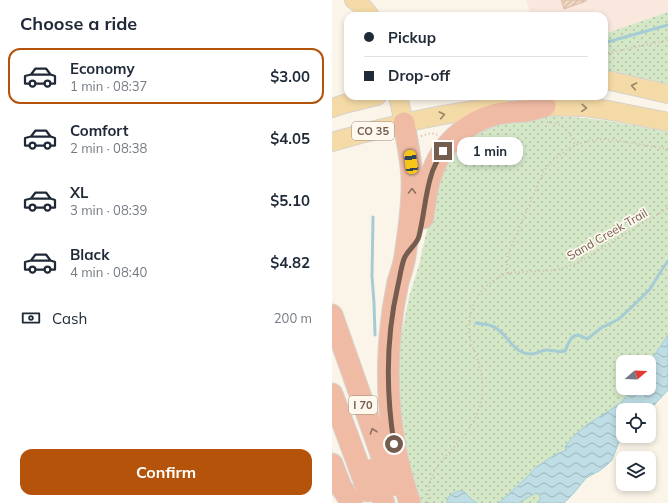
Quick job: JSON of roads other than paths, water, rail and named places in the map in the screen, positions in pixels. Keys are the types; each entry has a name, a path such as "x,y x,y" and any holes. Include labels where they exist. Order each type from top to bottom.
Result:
{"highway":[{"path":"405,257 419,238 427,189 431,175 436,161 448,143 468,126 484,118 507,112 526,111 544,114"},
{"path":"398,498 394,444 390,421 388,377 395,295 405,257 411,216 412,177 408,145 410,130"},
{"name":"I 70","path":"332,315 398,498"},
{"path":"332,357 398,498"},
{"path":"332,394 372,503"},
{"path":"332,429 358,503"},
{"path":"332,464 341,487 352,503"}],"main road":[{"path":"348,0 357,12"},
{"path":"354,0 360,4 367,12"},
{"path":"608,81 668,94"},
{"path":"332,108 360,100"},
{"path":"399,100 410,130"},
{"name":"CO 35","path":"332,142 410,130 442,115 512,106 544,114 586,107 668,122"}],"water":[{"path":"668,335 668,390 656,403 621,403 627,395 656,395 656,355 654,355"},
{"path":"616,406 616,443 618,443 612,460 607,465 586,478 564,503 538,503 540,500 540,494 536,493 518,503 499,503 535,468 556,454 567,450 565,447 566,445 588,424"},
{"path":"459,491 464,492 477,503 447,503 450,495"}],"waterway":[{"path":"608,42 668,25"},
{"path":"373,217 372,276 375,335"},
{"path":"476,323 490,325 497,329 519,351 534,354 547,350 562,352 565,351 572,337 578,335 587,339 601,328 619,319 650,289 668,261"}]}
